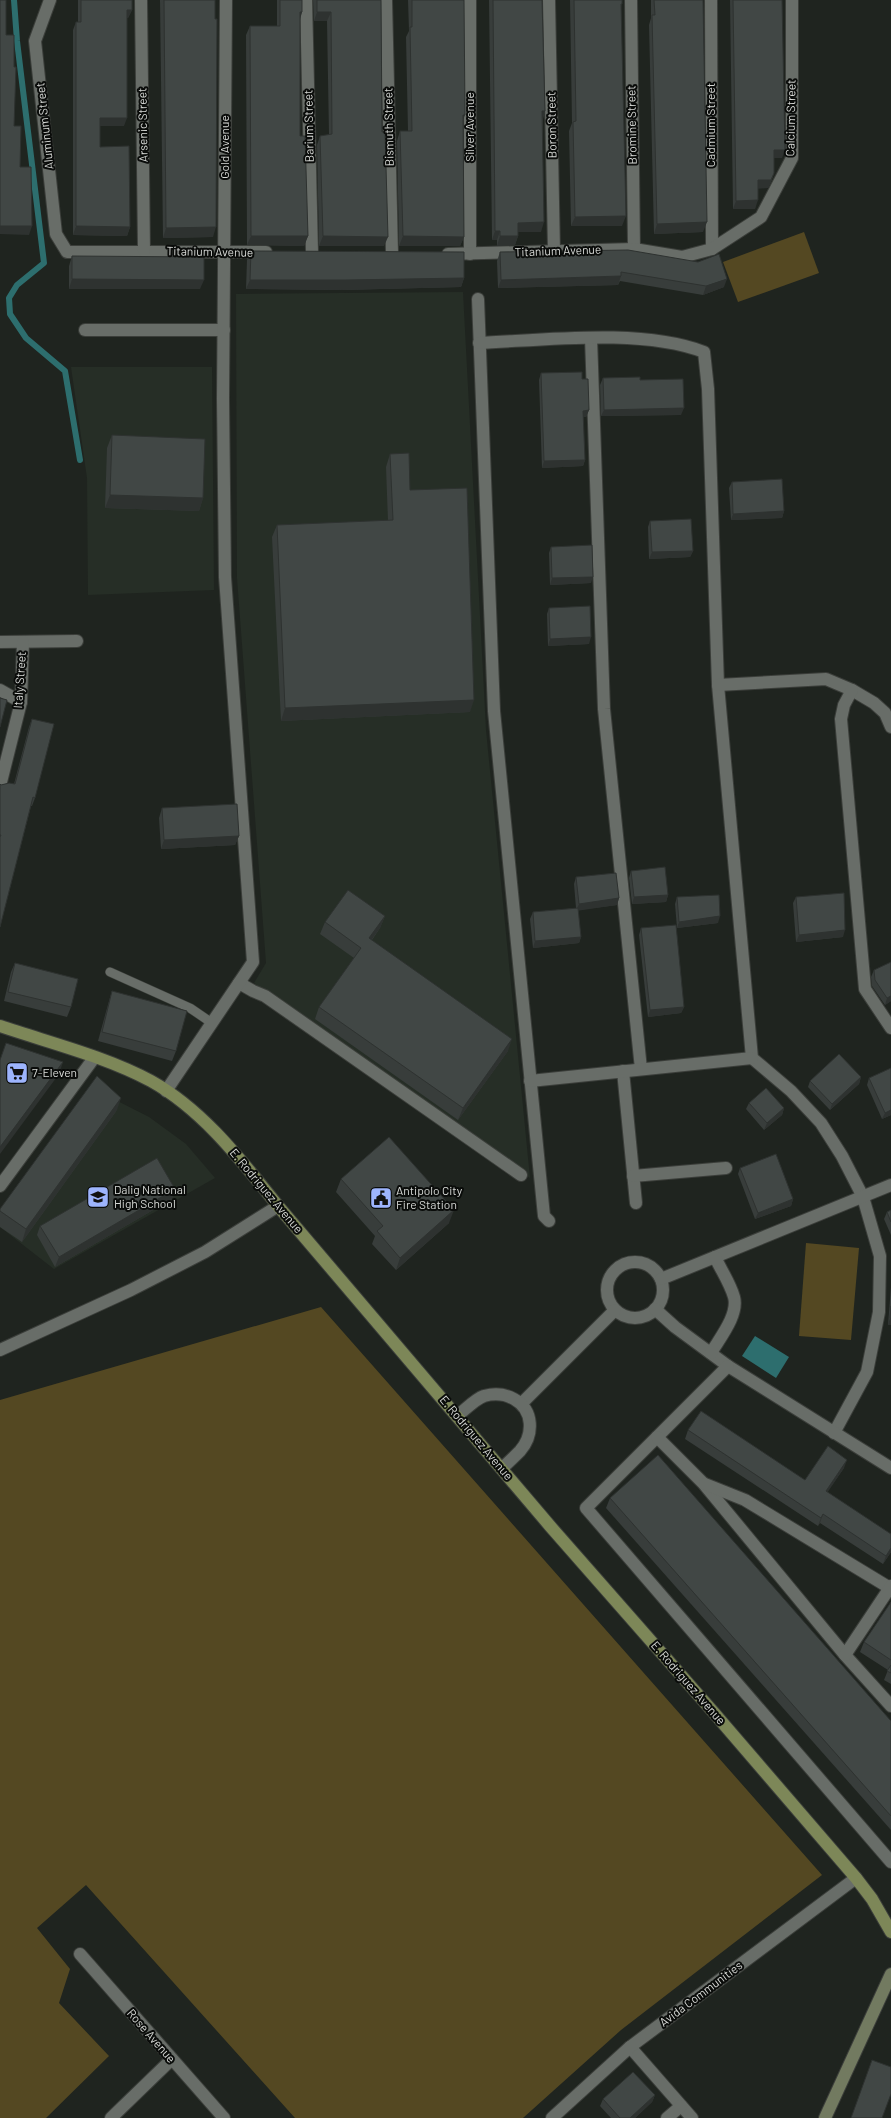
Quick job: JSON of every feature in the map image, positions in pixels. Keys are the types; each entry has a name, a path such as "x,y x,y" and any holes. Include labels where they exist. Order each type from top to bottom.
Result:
{"main road":[{"name":"E. Rodriguez Avenue","path":"0,1026 124,1068 166,1091 210,1127 242,1161 278,1206 457,1416 856,1878 872,1899 891,1932"}],"street":[{"name":"Aluminum Street","path":"50,0 35,41 56,234 67,252"},
{"name":"Arsenic Street","path":"141,0 144,251"},
{"name":"Gold Avenue","path":"166,1091 253,962 225,577 224,294 226,0"},
{"name":"Barium Street","path":"306,0 312,252"},
{"name":"Bismuth Street","path":"386,0 388,253 407,253"},
{"name":"Silver Avenue","path":"470,0 470,254"},
{"name":"Boron Street","path":"549,0 554,251"},
{"name":"Bromine Street","path":"630,0 634,249"},
{"name":"Cadmium Street","path":"711,0 712,249"},
{"name":"Calcium Street","path":"712,249 761,217 792,158 792,0"},
{"name":"Titanium Avenue","path":"439,254 634,249 682,257 712,249"},
{"name":"Titanium Avenue","path":"67,252 280,252"},
{"path":"296,252 328,252"},
{"path":"478,299 494,711 544,1216 550,1221"},
{"path":"85,330 224,330"},
{"path":"479,343 591,338 637,339 691,347 704,352 708,389 718,685 752,1058 791,1091 821,1122 842,1156 863,1197 880,1256 879,1312 867,1372 834,1433"},
{"path":"591,338 604,709 641,1069"},
{"path":"0,642 77,641"},
{"name":"Italy Street","path":"0,786 21,702 23,642"},
{"path":"718,685 826,679 852,690 874,703 885,713 891,728"},
{"path":"0,690 21,702"},
{"path":"852,690 844,705 841,719 865,989 891,1028"},
{"path":"239,982 271,1000 521,1175"},
{"path":"0,1186 94,1058"},
{"path":"530,1081 752,1058"},
{"path":"623,1071 636,1203"},
{"path":"633,1176 726,1168"},
{"path":"661,1279 891,1185"},
{"path":"0,1350 131,1290 205,1252 278,1206"},
{"path":"711,1354 729,1322 733,1312 734,1298 715,1257"},
{"path":"632,1262 646,1264 657,1272 661,1279 663,1295 655,1309 651,1313 639,1318 626,1317 616,1310 611,1304 607,1291 610,1277 619,1267 632,1262"},
{"path":"655,1309 675,1327 728,1366 891,1468"},
{"path":"522,1403 616,1310"},
{"path":"728,1366 586,1508 891,1862"},
{"path":"457,1416 482,1396 494,1394 508,1396 522,1403 530,1415 530,1430 521,1450 502,1468"},
{"path":"657,1438 703,1483 845,1655 891,1706"},
{"path":"703,1483 745,1500 890,1587 845,1655"},
{"name":"Avida Communities","path":"552,2118 630,2047 856,1878"},
{"name":"Rose Avenue","path":"80,1954 224,2118"},
{"path":"825,2118 891,1974"},
{"path":"630,2047 692,2118"},
{"path":"111,2118 172,2059"},
{"path":"667,2118 681,2106"}],"lane":[{"path":"110,972 190,1008 212,1023"}],"shaded area":[{"path":"804,232 819,273 738,302 723,262"},
{"path":"463,292 486,730 530,1178 254,983 266,963 237,578 236,294"},
{"path":"71,367 212,367 214,590 88,595 87,478"},
{"name":"Dalig National High School","path":"92,1088 149,1117 186,1144 215,1178 54,1269 0,1227 0,1215"},
{"path":"806,1243 859,1248 851,1340 799,1336"},
{"path":"321,1307 822,1875 621,2030 523,2118 295,2118 86,1885 37,1928 70,1969 59,2003 109,2056 46,2118 0,2118 0,1400"}],"water":[{"path":"755,1336 789,1357 776,1378 742,1356"}],"building":[{"path":"0,0 6,0 6,35 14,35 14,67 16,67 14,126 21,126 20,167 31,167 32,226 0,226"},
{"path":"81,0 132,0 132,10 127,10 127,118 100,118 100,147 129,146 130,227 76,226 76,22 81,22"},
{"path":"164,0 215,0 215,19 217,19 216,227 166,228"},
{"path":"280,0 302,0 302,12 300,12 300,136 305,136 308,236 251,236 250,26 280,26"},
{"path":"317,0 381,0 382,132 385,132 388,237 323,236 320,136 332,134 331,12 317,12"},
{"path":"412,0 464,0 464,237 403,236 400,131 412,131 410,27 412,27"},
{"path":"493,0 542,0 545,111 542,111 544,222 518,223 518,236 500,236 500,231 495,231"},
{"path":"574,0 622,0 626,216 575,217 573,122 576,121"},
{"path":"654,0 703,0 707,222 657,224 652,15 655,15"},
{"path":"733,0 782,0 785,150 774,150 774,173 771,180 758,180 758,200 736,201"},
{"path":"628,250 698,262 719,254 727,279 706,286 621,272 621,276 501,280 500,252"},
{"path":"251,251 464,252 464,278 250,280"},
{"path":"72,256 204,257 204,280 72,279"},
{"path":"582,372 582,379 588,379 589,410 583,411 585,460 544,461 541,373"},
{"path":"640,377 640,380 683,379 684,408 604,410 603,378"},
{"path":"112,435 205,439 203,498 110,495"},
{"path":"409,453 410,490 467,488 474,700 285,708 277,525 393,520 390,454"},
{"path":"782,479 784,511 733,514 732,482"},
{"path":"691,519 693,551 652,552 650,521"},
{"path":"592,545 593,577 552,578 551,547"},
{"path":"590,606 591,637 550,639 549,608"},
{"path":"0,698 7,700 0,727"},
{"path":"32,719 54,724 35,798 33,797 0,927 0,784 15,784"},
{"path":"237,804 239,836 164,840 162,808"},
{"path":"665,867 668,895 634,897 631,871"},
{"path":"616,873 619,898 579,904 576,877"},
{"path":"348,890 385,916 369,938 512,1039 463,1108 319,1007 361,948 325,922"},
{"path":"844,893 845,930 799,935 796,897"},
{"path":"719,895 720,916 679,922 677,897"},
{"path":"578,908 581,937 535,941 533,912"},
{"path":"676,925 684,1007 650,1010 641,928"},
{"path":"891,962 891,996 887,998 875,980 874,970"},
{"path":"15,963 78,979 71,1007 8,992"},
{"path":"112,991 187,1011 176,1051 102,1032"},
{"path":"6,1043 63,1062 0,1147 0,1060"},
{"path":"839,1054 861,1077 832,1104 810,1081"},
{"path":"891,1068 891,1110 885,1113 869,1078"},
{"path":"97,1076 121,1098 26,1229 0,1211 0,1209"},
{"path":"766,1088 784,1108 767,1123 749,1103"},
{"path":"389,1137 454,1210 400,1258 377,1231 383,1226 341,1179"},
{"path":"776,1154 793,1199 758,1213 740,1168"},
{"path":"157,1158 175,1189 59,1257 40,1226"},
{"path":"891,1210 891,1222 887,1212"},
{"path":"701,1411 805,1480 828,1446 847,1460 826,1491 891,1534 891,1548 886,1556 823,1514 821,1518 688,1430"},
{"path":"658,1455 891,1721 891,1816 610,1498"},
{"path":"891,1602 891,1660 864,1642"},
{"path":"891,1665 891,1673 887,1671"},
{"path":"872,2060 891,2067 891,2094 882,2118 851,2118"},
{"path":"633,2072 655,2095 630,2118 620,2118 603,2099"}],"waterway":[{"path":"14,0 17,41 44,263 17,285 9,298 10,314 26,338 65,371 80,460"}],"place":[{"name":"7-Eleven","path":"17,1073"},
{"name":"Dalig National High School","path":"98,1197"},
{"name":"Antipolo City Fire Station","path":"381,1198"}]}
